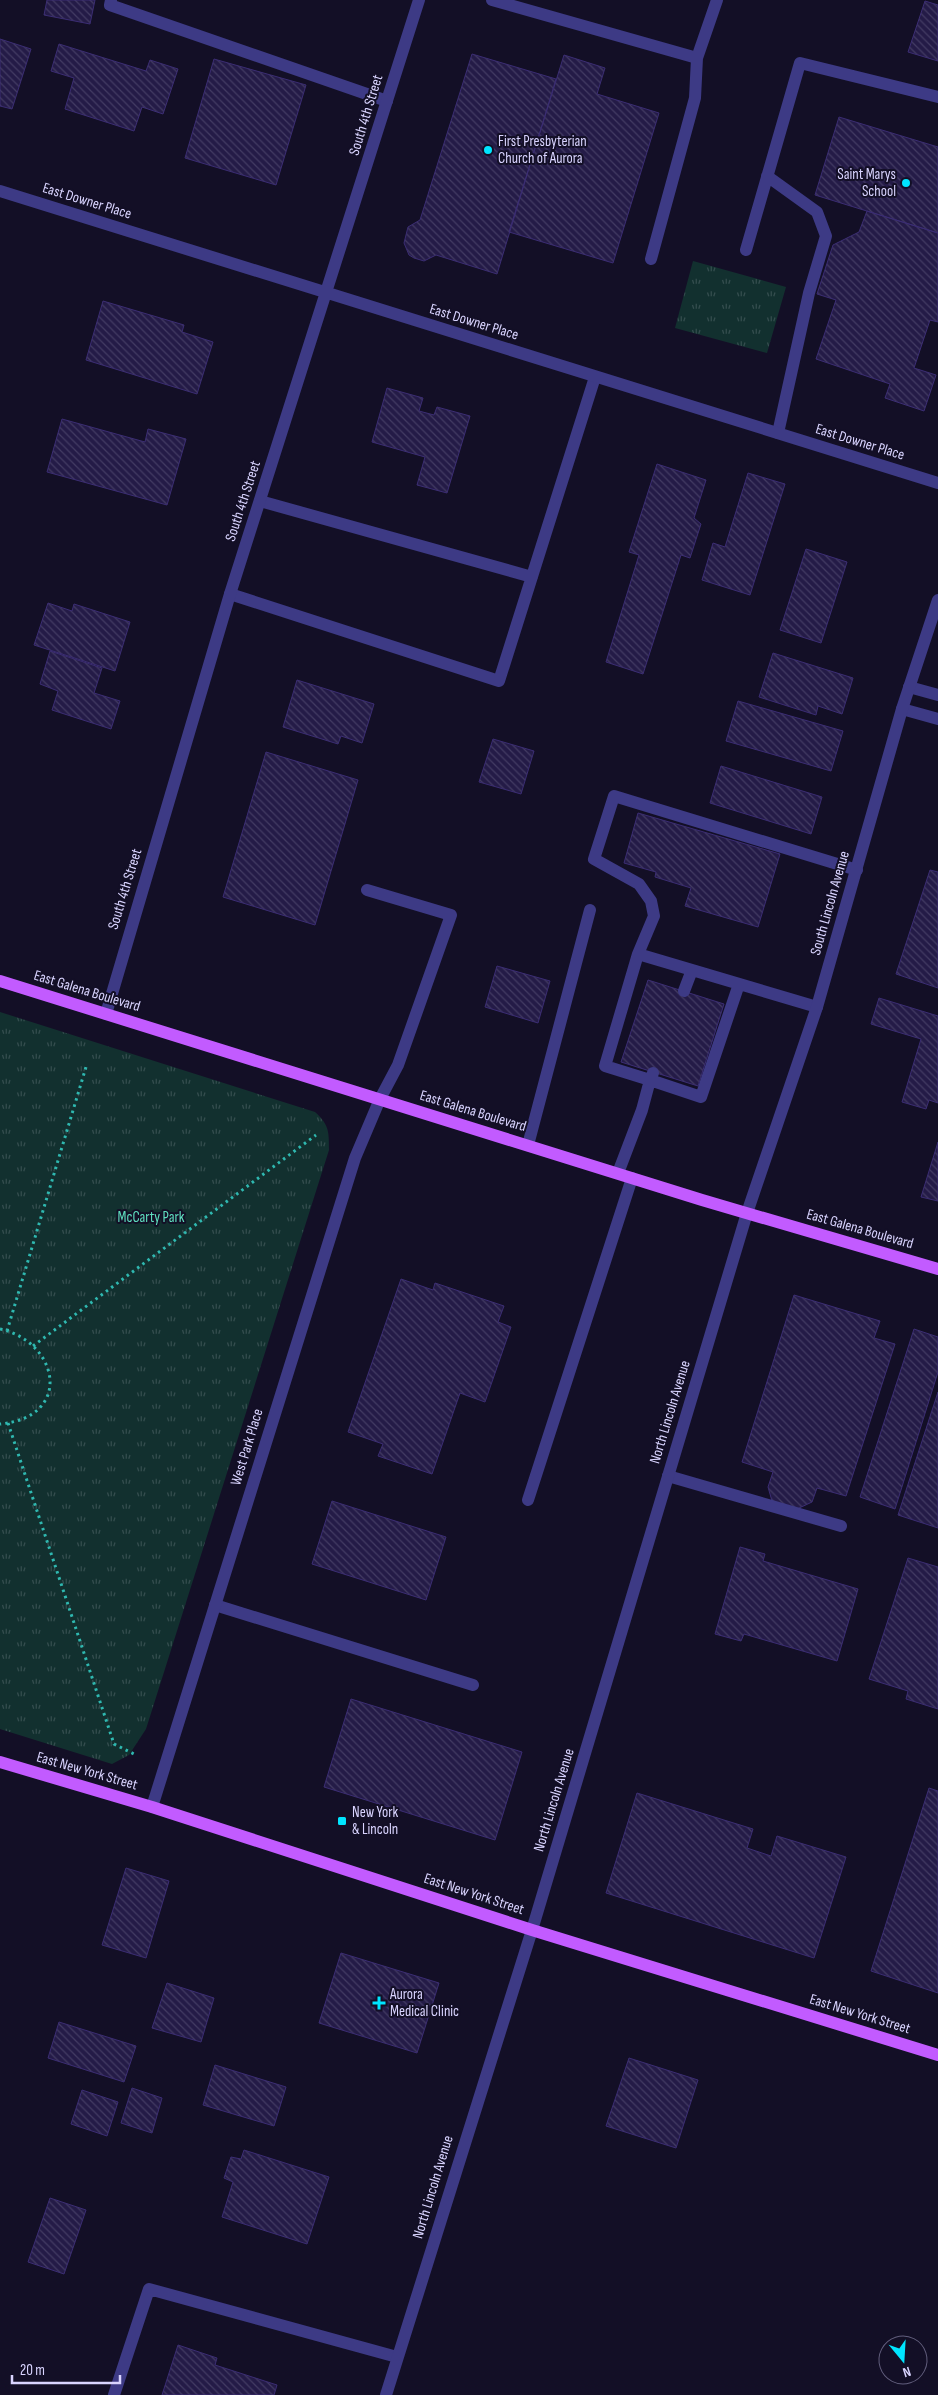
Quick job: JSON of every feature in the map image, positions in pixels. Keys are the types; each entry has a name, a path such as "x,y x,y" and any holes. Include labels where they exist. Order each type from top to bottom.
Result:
{"main road":[{"name":"East Galena Boulevard","path":"0,981 632,1178 938,1269"},
{"name":"East New York Street","path":"0,1762 152,1807 532,1930 938,2055"}],"street":[{"path":"111,0 110,5 387,101"},
{"name":"South 4th Street","path":"106,1014 230,594 419,0"},
{"path":"492,0 697,58"},
{"path":"651,258 695,98 697,58 717,0"},
{"path":"746,250 800,63 938,97"},
{"path":"768,176 817,212 826,236 809,294 778,433"},
{"name":"East Downer Place","path":"0,191 938,483"},
{"path":"230,594 499,681 595,377"},
{"path":"260,501 532,576"},
{"name":"South Lincoln Avenue","path":"747,1213 816,1007 902,709 938,600"},
{"path":"909,687 938,695"},
{"path":"902,709 938,719"},
{"path":"739,984 701,1097 652,1076 605,1066 638,954 654,916 652,901 639,884 594,859 614,796 857,870"},
{"name":"West Park Place","path":"152,1807 355,1158 380,1099 398,1065 451,915 367,890"},
{"path":"528,1146 590,910"},
{"path":"638,954 816,1007"},
{"path":"684,991 692,970"},
{"path":"618,1173 642,1110 652,1076"},
{"path":"528,1500 632,1178"},
{"name":"North Lincoln Avenue","path":"386,2395 532,1930 747,1213"},
{"path":"668,1476 841,1526"},
{"path":"215,1605 473,1684"},
{"path":"114,2395 149,2289 397,2357"}],"path":[{"path":"7,1331 86,1066"},
{"path":"33,1346 316,1135"},
{"path":"0,1329 21,1336 33,1346 48,1371 51,1392 42,1407 22,1419 0,1424"},
{"path":"8,1423 114,1744 136,1755"}],"green space":[{"path":"693,261 786,287 767,353 675,328"},
{"name":"McCarty Park","path":"0,1012 315,1112 326,1125 328,1133 329,1150 146,1729 129,1755 112,1764 0,1729"}],"building":[{"path":"47,0 95,0 90,24 44,15"},
{"path":"925,1 938,5 938,61 908,52"},
{"path":"0,39 31,49 12,109 0,106"},
{"path":"59,44 146,71 150,60 178,69 163,114 142,107 134,131 65,109 74,78 51,71"},
{"name":"First Presbyterian Church of Aurora","path":"472,54 556,79 497,274 436,255 424,261 414,258 409,255 404,243 408,227 420,220"},
{"path":"564,55 605,68 597,94 659,113 613,263 509,232"},
{"path":"214,59 306,85 276,185 185,158"},
{"path":"839,117 938,147 938,233 815,195"},
{"path":"867,211 938,233 938,322 930,320 914,368 936,375 924,411 885,398 890,384 816,359 836,300 817,294 833,245 859,232"},
{"path":"103,301 184,325 182,332 213,342 197,394 86,360"},
{"path":"387,388 423,398 419,411 434,415 437,407 470,416 447,493 417,485 425,457 372,442"},
{"path":"62,419 145,442 148,429 186,439 167,505 47,472"},
{"path":"657,464 706,480 694,518 701,524 690,558 681,555 643,674 606,662 639,555 629,552"},
{"path":"748,473 785,484 750,595 702,580 713,543 725,547"},
{"path":"806,549 847,562 821,643 780,630"},
{"path":"48,603 72,611 74,604 130,622 115,671 34,645"},
{"path":"50,651 102,668 94,693 120,701 111,729 52,710 58,691 40,684"},
{"path":"773,653 853,678 842,714 818,706 816,715 759,697"},
{"path":"297,680 374,704 362,743 341,736 338,744 283,727"},
{"path":"738,701 843,731 831,771 726,741"},
{"path":"493,739 534,751 521,794 479,782"},
{"path":"266,752 358,780 315,925 223,897"},
{"path":"721,766 822,797 811,834 710,803"},
{"path":"638,813 780,854 758,927 685,906 691,888 655,877 656,872 624,863"},
{"path":"930,870 938,872 938,988 896,974"},
{"path":"497,966 550,981 538,1023 485,1007"},
{"path":"648,980 724,1004 698,1086 621,1062"},
{"path":"879,998 938,1016 938,1103 929,1100 926,1109 902,1102 921,1039 871,1024"},
{"path":"938,1142 938,1201 921,1197"},
{"path":"401,1279 433,1290 435,1283 504,1306 498,1322 511,1327 485,1402 460,1393 432,1474 378,1456 383,1444 348,1432"},
{"path":"794,1295 880,1321 874,1338 895,1344 846,1496 817,1488 812,1502 797,1509 772,1501 768,1487 773,1472 742,1462"},
{"path":"914,1329 938,1337 938,1372 895,1509 860,1497"},
{"path":"938,1392 938,1528 898,1515"},
{"path":"332,1501 446,1537 426,1600 312,1564"},
{"path":"740,1547 765,1554 763,1561 858,1589 837,1661 744,1634 741,1641 715,1634"},
{"path":"908,1558 938,1567 938,1709 906,1699 908,1691 869,1679"},
{"path":"351,1699 522,1752 495,1840 324,1787"},
{"path":"929,1788 938,1791 938,1993 871,1971"},
{"path":"637,1793 753,1829 747,1848 771,1856 777,1836 846,1857 814,1958 606,1893"},
{"path":"126,1868 169,1881 146,1958 102,1945"},
{"name":"Aurora Medical Clinic","path":"341,1953 439,1983 417,2053 319,2023"},
{"path":"167,1983 214,1998 201,2042 152,2028"},
{"path":"59,2022 136,2046 124,2082 48,2058"},
{"path":"629,2058 698,2080 676,2148 606,2126"},
{"path":"215,2065 286,2087 274,2126 203,2105"},
{"path":"132,2088 162,2098 152,2133 121,2123"},
{"path":"82,2090 118,2102 107,2136 71,2124"},
{"path":"244,2150 329,2177 307,2244 222,2217 233,2182 224,2178 231,2157 241,2159"},
{"path":"50,2198 86,2210 64,2274 28,2262"},
{"path":"178,2345 217,2358 215,2365 277,2385 274,2395 162,2395"}],"place":[{"name":"First Presbyterian Church of Aurora","path":"488,150"},
{"name":"Saint Marys School","path":"906,183"},
{"name":"New York & Lincoln","path":"342,1821"},
{"name":"Aurora Medical Clinic","path":"379,2003"}]}
